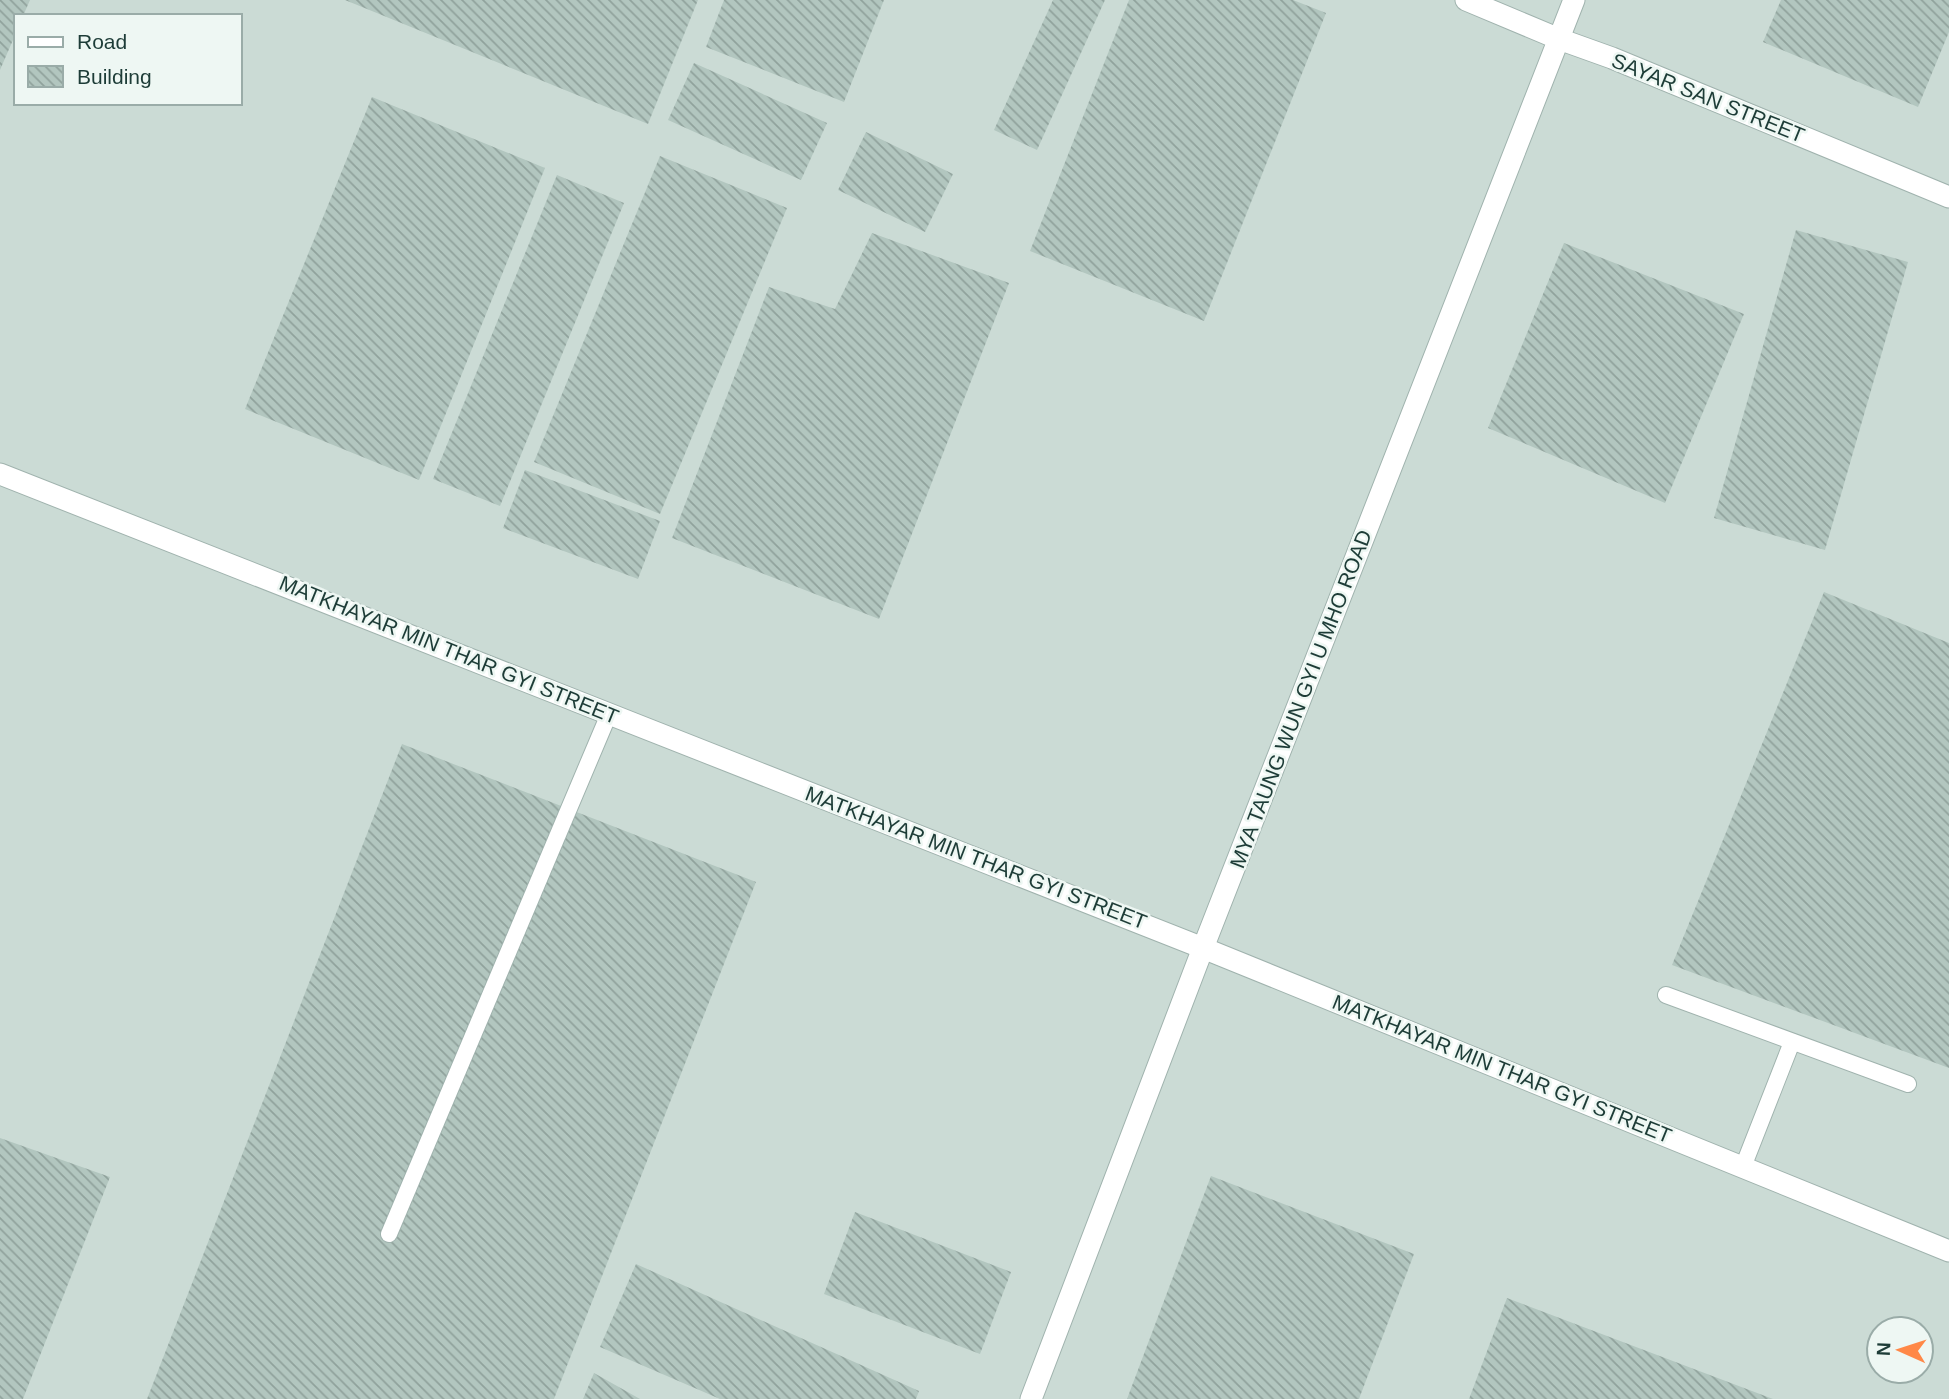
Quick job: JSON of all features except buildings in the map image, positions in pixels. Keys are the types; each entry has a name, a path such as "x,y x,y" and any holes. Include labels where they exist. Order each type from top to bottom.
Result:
{"street":[{"name":"SAYAR SAN STREET","path":"1466,0 1949,197"},
{"name":"MYA TAUNG WUN GYI U MHO ROAD","path":"1031,1399 1203,948 1574,0"},
{"name":"MATKHAYAR MIN THAR GYI STREET","path":"0,474 1203,948 1949,1251"}],"lane":[{"path":"389,1234 609,713"},
{"path":"1666,995 1908,1084"},
{"path":"1743,1167 1792,1042"}],"shaded area":[{"path":"0,0 1949,0 1949,1399 0,1399"}]}
